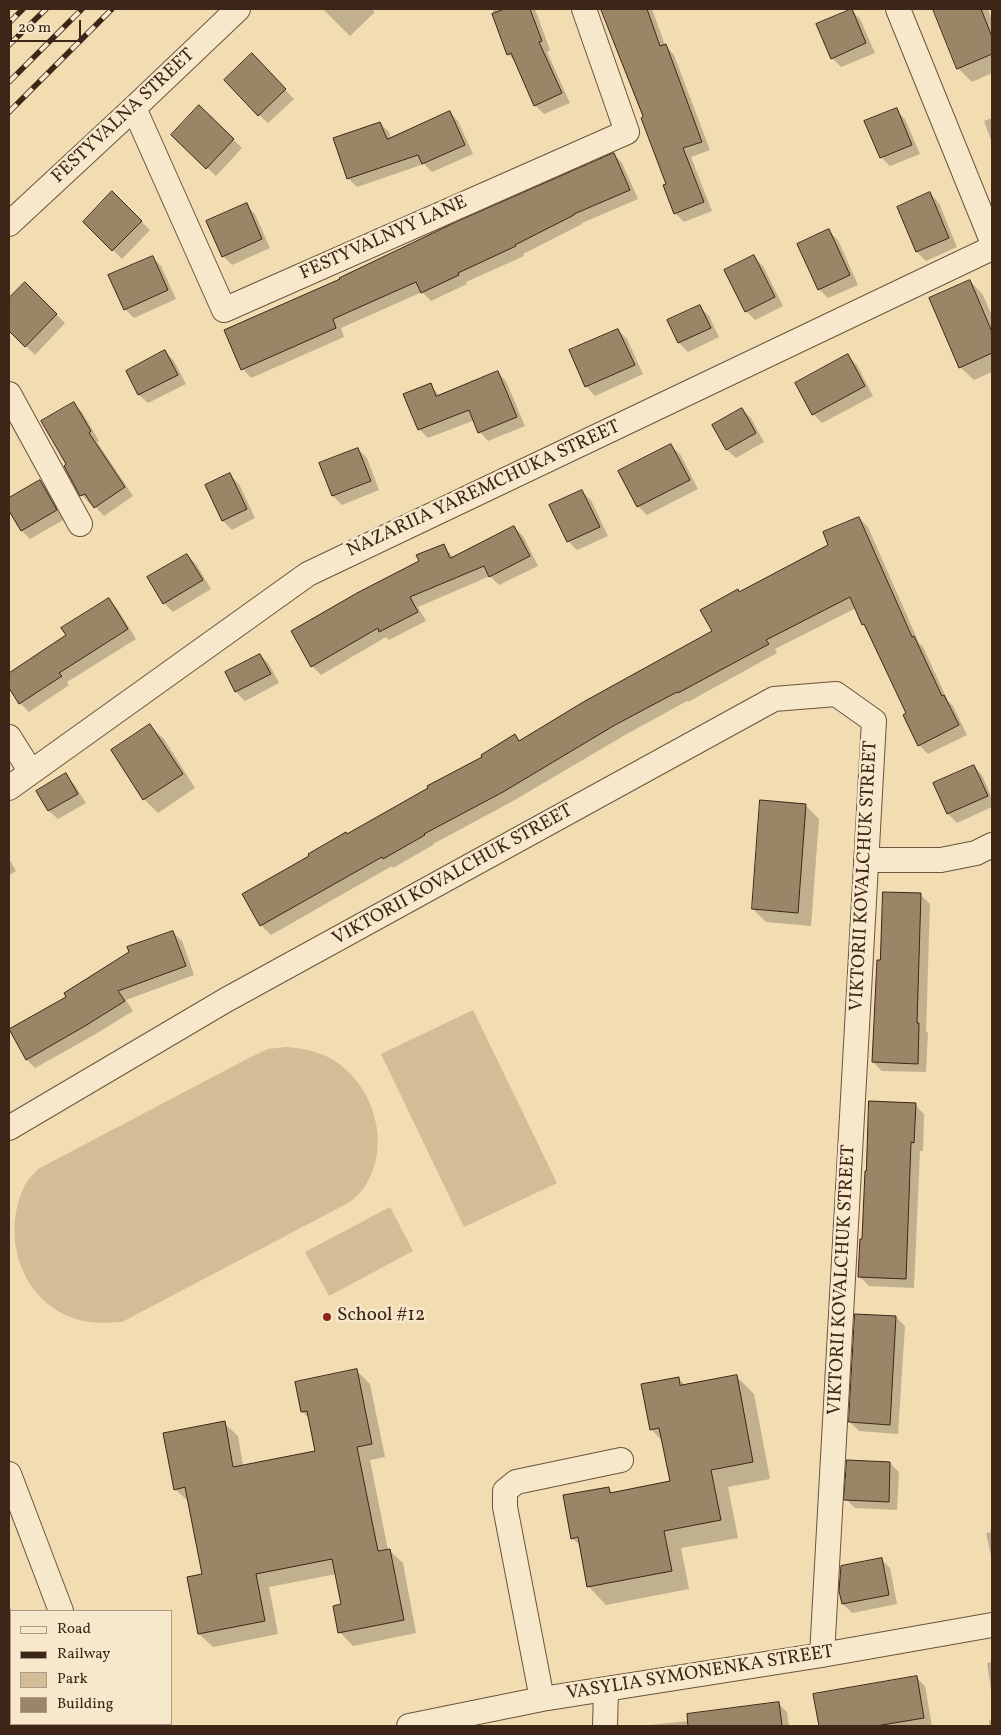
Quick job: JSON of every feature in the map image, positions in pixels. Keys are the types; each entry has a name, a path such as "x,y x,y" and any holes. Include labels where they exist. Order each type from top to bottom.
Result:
{"street":[{"name":"FESTYVALNA STREET","path":"9,224 238,9"},
{"name":"FESTYVALNYY LANE","path":"134,108 224,310 627,132 584,9"},
{"path":"898,9 992,241"},
{"name":"NAZARIIA YAREMCHUKA STREET","path":"9,788 308,574 992,248"},
{"path":"9,394 80,524"},
{"name":"VIKTORII KOVALCHUK STREET","path":"9,1128 235,995 774,699 836,694 874,721 822,1655"},
{"path":"9,737 31,772"},
{"path":"866,860 941,860 976,852 992,846"},
{"path":"542,1699 505,1507 505,1491 516,1482 621,1460"},
{"path":"9,1474 61,1610"},
{"name":"VASYLIA SYMONENKA STREET","path":"409,1726 542,1699 822,1655 992,1625"},
{"path":"604,1726 606,1690"}],"green space":[{"path":"473,1010 557,1183 464,1227 381,1054"},
{"path":"286,1047 308,1050 330,1058 345,1069 358,1083 368,1099 378,1135 373,1171 364,1188 350,1202 122,1322 97,1323 79,1320 54,1309 39,1296 28,1280 20,1262 15,1242 18,1202 26,1183 38,1169 247,1059 268,1049"},
{"path":"390,1207 413,1251 329,1296 305,1252"}],"building":[{"path":"505,9 530,9 542,41 539,42 562,93 534,106 511,53 507,55 492,14"},
{"path":"601,9 647,9 660,46 666,44 702,142 683,148 704,202 674,214 663,185 666,184 641,118 643,117"},
{"path":"852,9 866,43 831,59 816,24"},
{"path":"933,9 981,9 992,37 992,54 957,69"},
{"path":"252,53 286,89 258,116 224,80"},
{"path":"199,105 234,139 206,169 171,135"},
{"path":"897,108 912,145 880,158 864,121"},
{"path":"450,111 465,145 422,164 418,155 347,179 333,138 380,122 387,139"},
{"path":"614,153 630,190 574,214 516,246 458,273 459,275 421,293 416,282 333,319 336,328 241,370 224,330 340,279 458,221"},
{"path":"112,191 142,221 112,251 83,222"},
{"path":"930,192 949,238 916,252 897,207"},
{"path":"247,203 262,239 222,257 206,221"},
{"path":"829,229 850,275 818,290 797,244"},
{"path":"754,255 775,297 745,312 724,270"},
{"path":"153,256 168,290 124,310 108,275"},
{"path":"970,280 992,332 992,353 959,368 929,298"},
{"path":"25,282 57,314 25,347 9,331 9,298"},
{"path":"700,305 711,328 678,343 667,320"},
{"path":"618,329 635,365 585,387 569,350"},
{"path":"165,350 178,375 138,395 126,371"},
{"path":"848,354 865,386 812,415 795,383"},
{"path":"498,371 517,417 478,433 469,410 418,430 403,394 431,383 436,396"},
{"path":"74,402 91,431 89,433 125,487 94,508 85,494 80,496 64,466 66,464 41,421"},
{"path":"742,408 756,433 726,450 712,425"},
{"path":"671,444 690,480 637,507 618,471"},
{"path":"358,448 371,481 332,496 319,463"},
{"path":"230,473 247,509 222,521 205,485"},
{"path":"40,480 57,510 21,531 9,511 9,498"},
{"path":"582,490 600,527 567,542 549,505"},
{"path":"859,517 912,637 914,636 942,696 944,695 959,725 918,746 903,715 906,713 850,597 766,640 769,644 615,725 503,792 424,834 383,859 382,857 260,926 242,894 309,856 308,854 346,832 347,834 428,788 427,786 482,757 481,755 515,734 519,741 585,701 712,631 700,610 738,589 739,592 828,545 823,532"},
{"path":"514,526 530,556 489,577 484,566 410,597 418,612 379,632 378,628 311,667 291,631 357,593 419,561 416,555 444,544 450,558"},
{"path":"187,554 203,580 163,604 147,577"},
{"path":"109,598 128,629 59,673 62,676 19,704 9,688 9,673 66,635 61,628"},
{"path":"260,654 271,674 235,692 225,672"},
{"path":"150,724 183,774 143,800 111,750"},
{"path":"974,765 988,796 947,814 933,783"},
{"path":"66,773 78,794 48,811 36,791"},
{"path":"760,800 806,804 798,913 752,909"},
{"path":"883,892 921,893 917,1023 919,1023 918,1064 872,1062 877,960 880,960"},
{"path":"173,931 186,966 118,991 125,1001 26,1060 9,1029 66,997 64,993 129,952 127,947"},
{"path":"869,1101 916,1103 914,1143 911,1142 906,1279 858,1277 860,1239 862,1239"},
{"path":"855,1314 896,1316 890,1425 849,1422"},
{"path":"357,1369 372,1444 357,1447 378,1551 390,1549 404,1620 338,1633 333,1606 341,1604 332,1559 256,1574 265,1621 198,1634 187,1577 202,1574 185,1487 174,1490 163,1433 225,1421 233,1467 315,1451 307,1411 301,1412 295,1382"},
{"path":"737,1375 753,1462 711,1470 721,1520 664,1531 672,1571 587,1587 578,1537 571,1539 563,1495 609,1487 610,1493 670,1481 659,1428 650,1430 641,1384 679,1377 680,1385"},
{"path":"847,1460 890,1462 889,1502 844,1500"},
{"path":"882,1558 889,1595 842,1604 839,1591 841,1566"},
{"path":"917,1676 924,1718 876,1726 819,1726 813,1694"},
{"path":"779,1702 782,1726 688,1726 687,1714"}],"railway":[{"path":"9,23 23,9"},
{"path":"9,45 46,9"},
{"path":"9,82 82,9"},
{"path":"9,112 112,9"}],"place":[{"name":"School #12","path":"327,1317"}]}
